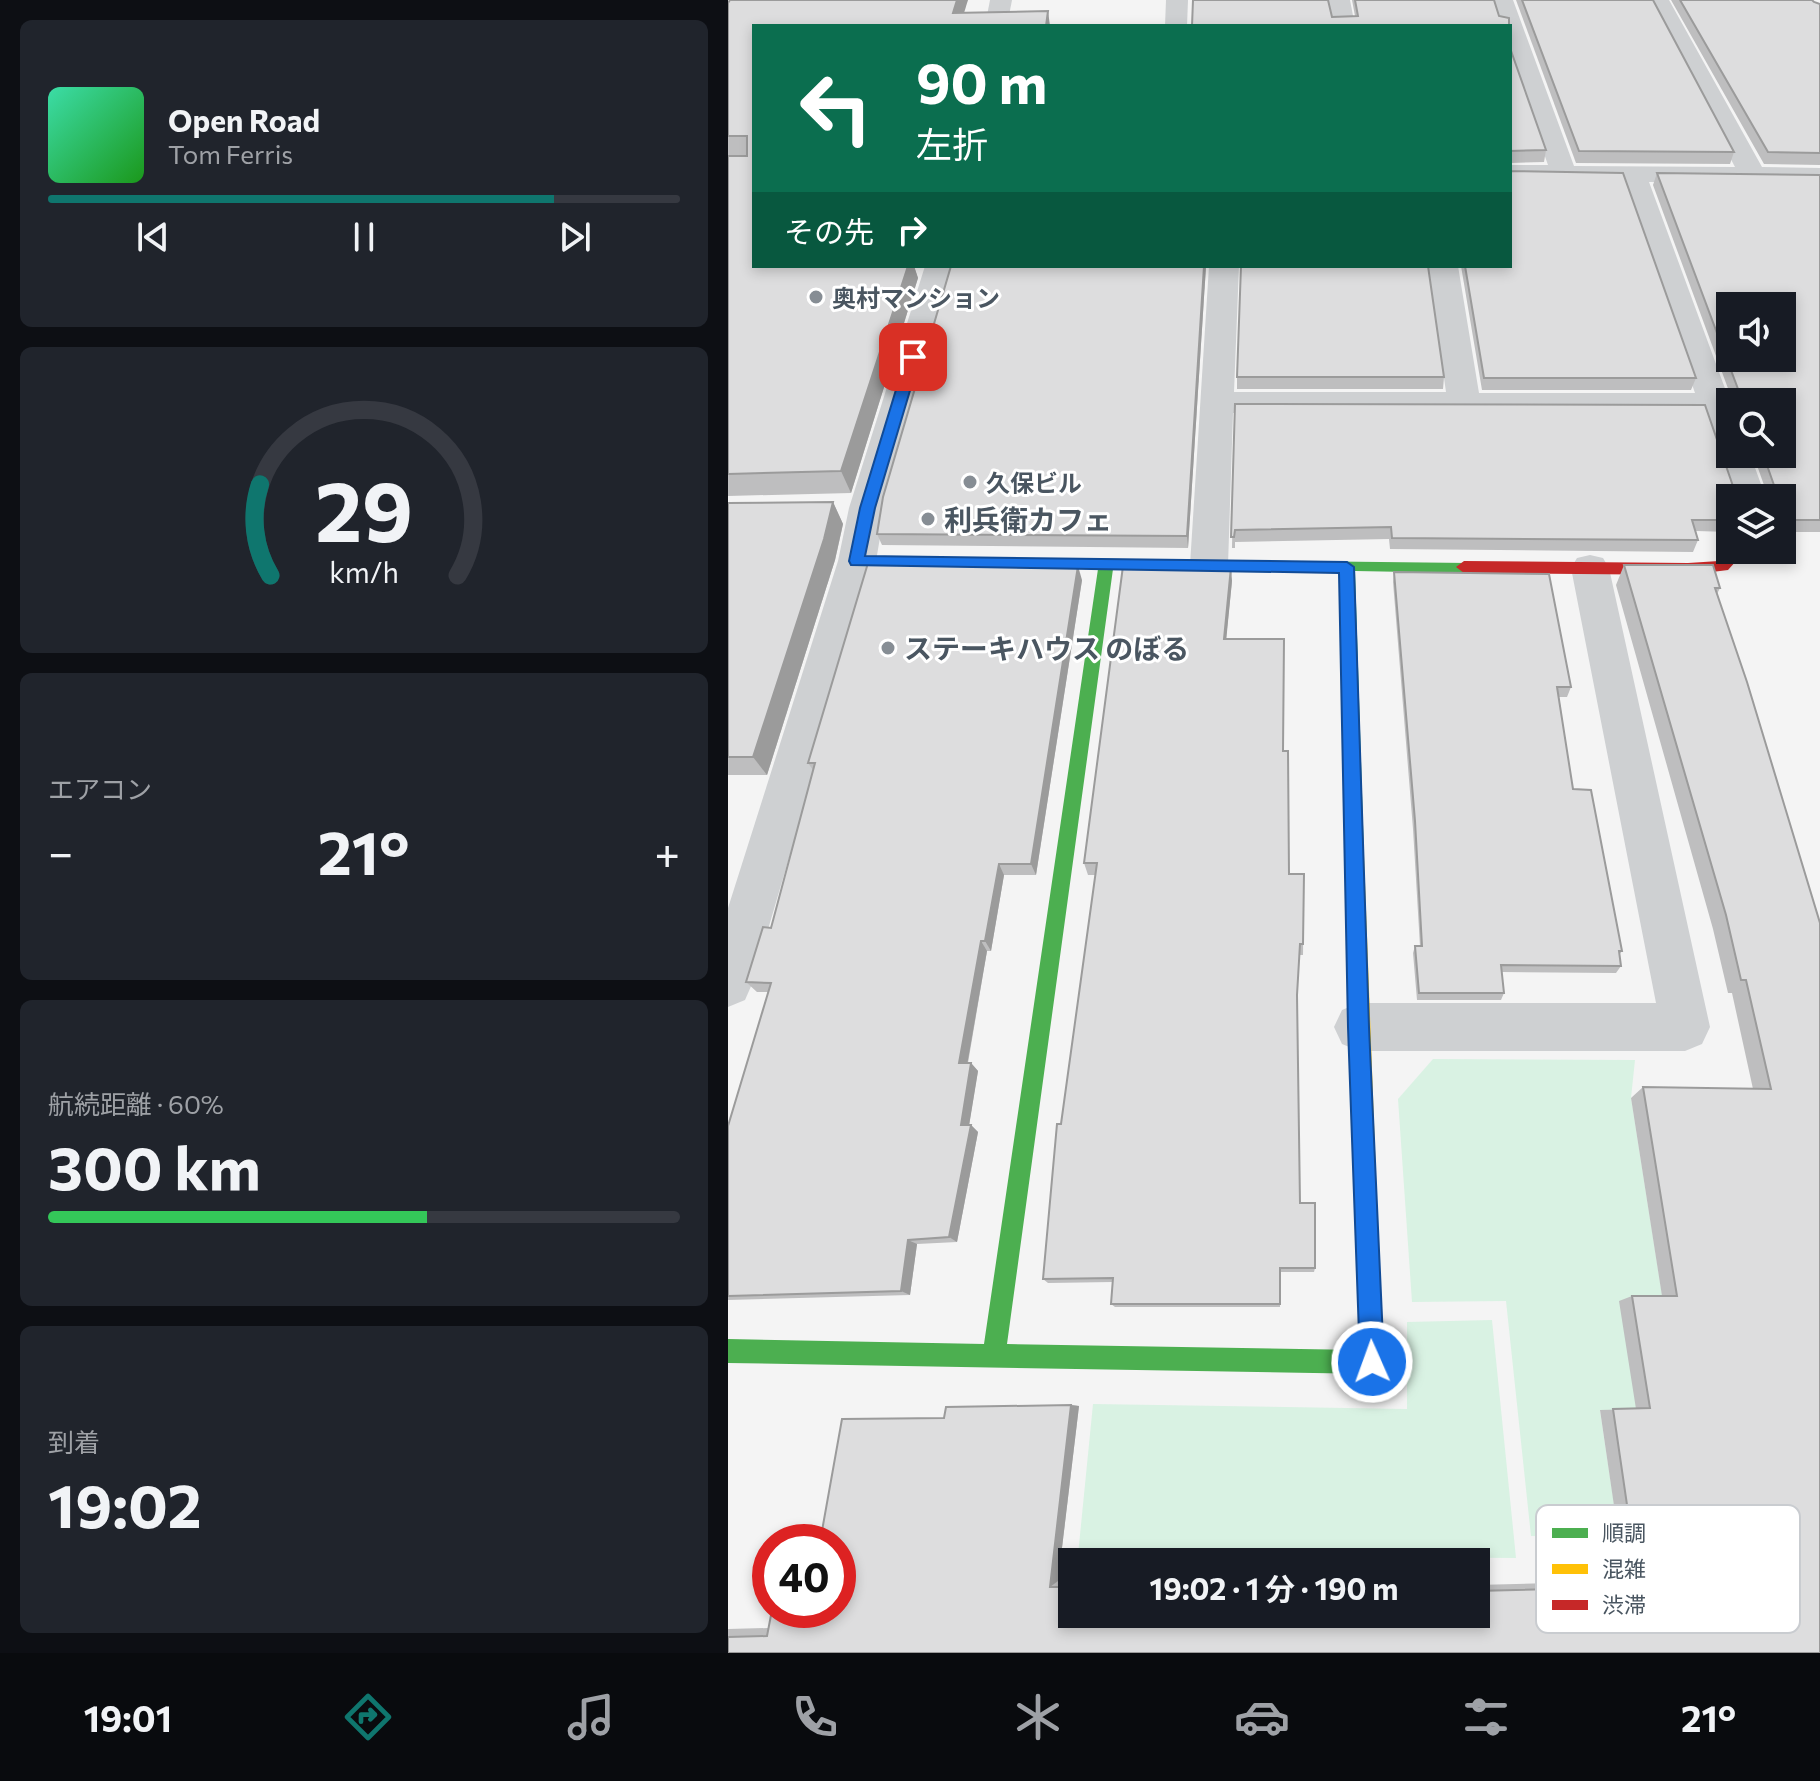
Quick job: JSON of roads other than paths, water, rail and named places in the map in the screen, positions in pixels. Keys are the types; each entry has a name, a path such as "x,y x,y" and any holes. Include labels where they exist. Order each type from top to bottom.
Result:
{"street":[{"path":"996,24 1001,0"},
{"path":"1176,24 1177,0"},
{"path":"1339,0 1344,24"},
{"path":"1502,0 1511,24"},
{"path":"1658,0 1753,175"},
{"path":"1512,28 1564,174"},
{"path":"1512,173 1820,176"},
{"path":"1633,175 1716,407"},
{"path":"728,984 742,895 857,561 867,508 939,268"},
{"path":"1209,565 1224,268"},
{"path":"1443,268 1464,402"},
{"path":"1217,402 1715,404"},
{"path":"827,511 867,508"},
{"path":"857,561 1590,568 1725,564"},
{"path":"994,1354 1106,563"},
{"path":"728,1351 1372,1362 1359,1027 1347,567"},
{"path":"1359,1027 1685,1027 1590,568"}],"place":[{"name":"奥村マンション","path":"816,297"},
{"name":"久保ビル","path":"970,482"},
{"name":"利兵衛カフェ","path":"928,519"},
{"name":"ステーキハウス のぼる","path":"888,648"}]}
